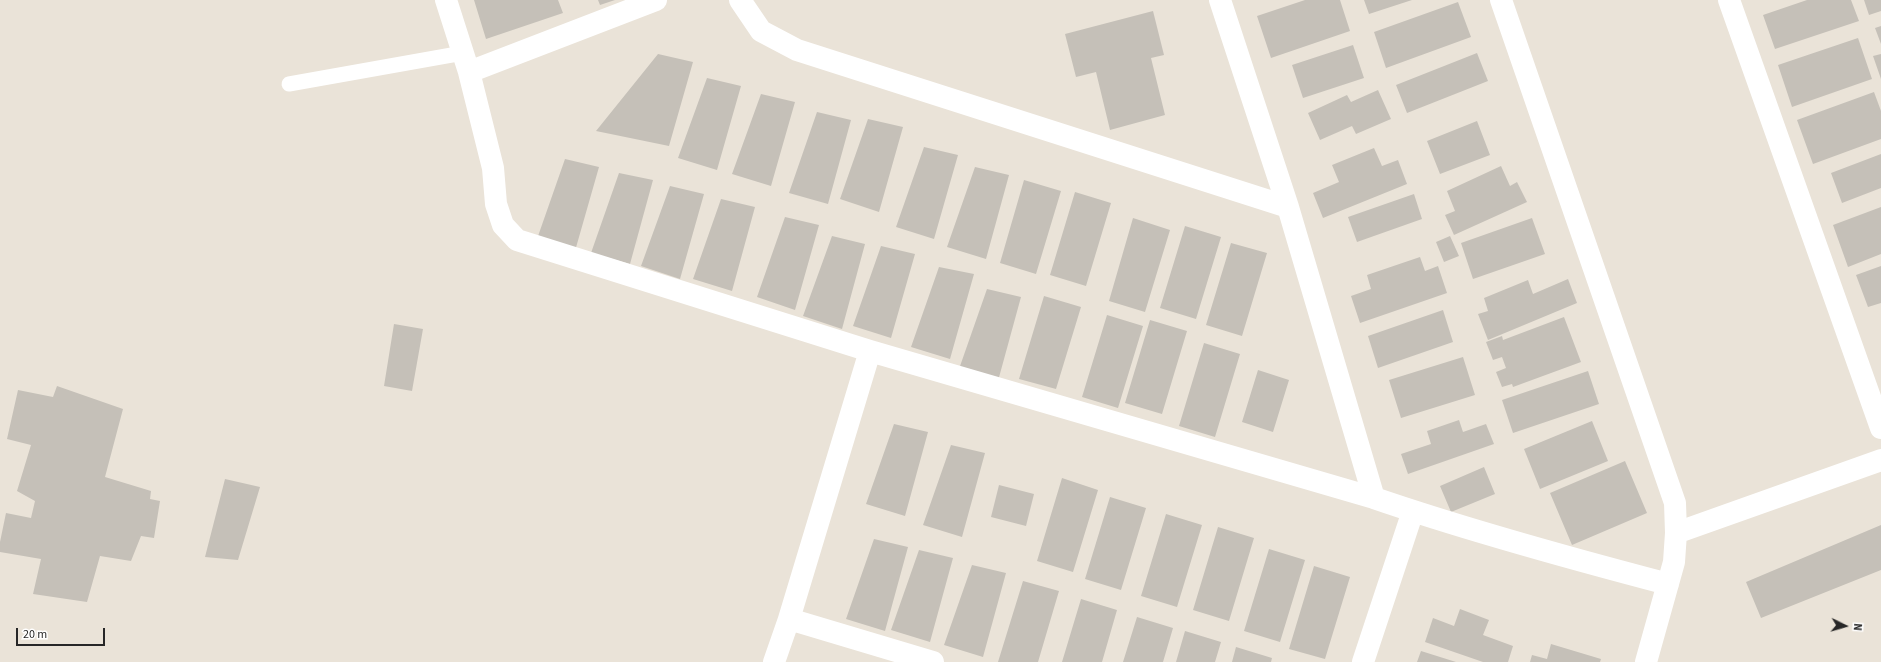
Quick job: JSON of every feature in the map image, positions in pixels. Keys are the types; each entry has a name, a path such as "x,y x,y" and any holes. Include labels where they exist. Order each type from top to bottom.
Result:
{"street":[{"path":"446,0 466,62 493,168 496,204 503,225 517,240 870,351 1374,498 1413,512 1548,552 1668,584"},
{"path":"466,62 656,0"},
{"path":"740,0 761,31 797,50 1288,207"},
{"path":"1220,0 1288,207 1374,498"},
{"path":"1500,0 1675,503 1676,533 1674,562 1646,662"},
{"path":"1729,0 1881,428"},
{"path":"774,662 789,619 870,351"},
{"path":"1676,533 1881,460"},
{"path":"1363,662 1413,512"},
{"path":"789,619 934,662"}],"lane":[{"path":"289,84 466,62"}],"building":[{"path":"474,0 558,0 563,13 486,39"},
{"path":"598,0 615,0 600,5"},
{"path":"1305,0 1340,0 1350,31 1271,58 1257,16"},
{"path":"1364,0 1412,0 1369,14"},
{"path":"1807,0 1851,0 1859,21 1775,49 1763,15"},
{"path":"1864,0 1881,0 1881,11 1869,15"},
{"path":"1458,2 1471,37 1386,68 1374,32"},
{"path":"1153,11 1164,55 1151,58 1165,115 1110,130 1096,72 1076,77 1065,34"},
{"path":"1881,26 1881,44 1875,28"},
{"path":"1858,38 1872,79 1792,107 1778,65"},
{"path":"1353,45 1364,78 1303,98 1292,65"},
{"path":"1477,53 1488,81 1407,113 1396,85"},
{"path":"658,54 693,62 669,146 596,131"},
{"path":"1881,54 1881,79 1873,56"},
{"path":"707,78 741,86 717,170 678,158"},
{"path":"1378,90 1391,119 1356,134 1352,126 1320,140 1308,113 1347,95 1351,102"},
{"path":"1874,92 1881,111 1881,139 1813,164 1797,120"},
{"path":"761,94 795,102 771,186 732,174"},
{"path":"817,112 851,120 828,204 789,193"},
{"path":"868,119 903,127 879,212 840,199"},
{"path":"1477,121 1490,155 1440,174 1427,141"},
{"path":"924,147 958,155 934,239 896,227"},
{"path":"1374,148 1382,166 1398,160 1407,184 1323,218 1313,193 1339,182 1332,165"},
{"path":"1881,154 1881,188 1842,203 1831,173"},
{"path":"565,159 599,167 575,251 537,239"},
{"path":"1501,166 1510,186 1517,182 1527,202 1454,235 1445,215 1455,211 1447,191"},
{"path":"975,167 1009,175 986,259 947,247"},
{"path":"619,173 653,180 630,264 591,253"},
{"path":"1024,180 1061,191 1036,274 1000,263"},
{"path":"670,186 704,194 680,279 641,266"},
{"path":"1075,192 1111,203 1086,286 1050,275"},
{"path":"1414,194 1422,219 1357,242 1348,217"},
{"path":"721,199 755,207 732,291 693,279"},
{"path":"1881,207 1881,254 1848,267 1833,225"},
{"path":"785,217 819,225 795,310 757,297"},
{"path":"1133,218 1170,230 1145,312 1109,301"},
{"path":"1532,218 1545,254 1473,279 1461,243"},
{"path":"1185,226 1221,237 1196,319 1160,308"},
{"path":"832,236 865,244 842,329 803,316"},
{"path":"1450,236 1459,256 1444,262 1436,242"},
{"path":"1231,243 1267,253 1242,336 1206,325"},
{"path":"881,246 915,254 891,338 853,326"},
{"path":"1420,257 1425,271 1438,266 1447,293 1360,323 1351,296 1371,289 1367,275"},
{"path":"1881,266 1881,303 1868,307 1856,275"},
{"path":"939,267 974,274 950,359 911,347"},
{"path":"1568,279 1577,303 1488,340 1478,314 1488,311 1484,298 1528,280 1533,294"},
{"path":"987,289 1021,297 998,381 959,369"},
{"path":"1044,296 1081,307 1056,389 1019,379"},
{"path":"1443,310 1453,342 1378,368 1368,336"},
{"path":"1107,315 1143,326 1118,408 1082,397"},
{"path":"1564,317 1581,362 1513,387 1512,384 1502,387 1496,372 1506,368 1502,357 1493,360 1486,342 1502,336 1503,340"},
{"path":"1150,320 1187,331 1162,414 1125,403"},
{"path":"394,324 423,329 412,391 384,386"},
{"path":"1204,343 1240,354 1215,437 1179,426"},
{"path":"1463,357 1475,395 1401,418 1389,380"},
{"path":"1258,370 1289,380 1273,432 1242,422"},
{"path":"1588,371 1599,404 1513,433 1502,400"},
{"path":"57,386 123,409 105,477 151,491 150,499 160,501 154,538 141,536 131,561 100,556 87,602 33,594 41,559 0,552 0,542 6,513 31,518 35,501 17,491 31,445 7,439 18,390 53,397"},
{"path":"1459,420 1463,432 1486,424 1494,444 1408,474 1401,454 1431,444 1427,431"},
{"path":"1592,421 1608,461 1540,489 1524,449"},
{"path":"894,424 928,432 905,516 866,504"},
{"path":"951,445 985,453 962,537 923,525"},
{"path":"1625,461 1647,513 1572,545 1550,493"},
{"path":"1484,467 1495,494 1451,512 1440,486"},
{"path":"1062,478 1098,490 1073,572 1037,561"},
{"path":"225,479 260,487 238,560 205,557"},
{"path":"999,485 1034,494 1026,526 991,517"},
{"path":"1110,497 1146,508 1121,590 1085,579"},
{"path":"1166,514 1202,525 1177,607 1141,596"},
{"path":"1881,525 1881,570 1761,618 1746,582"},
{"path":"1218,527 1254,538 1229,621 1193,610"},
{"path":"874,539 908,547 885,631 846,619"},
{"path":"1269,549 1305,560 1280,642 1244,631"},
{"path":"919,550 953,558 930,642 891,630"},
{"path":"972,565 1006,573 983,657 944,645"},
{"path":"1314,566 1350,577 1325,659 1289,649"},
{"path":"1023,581 1059,591 1038,662 998,662"},
{"path":"1081,599 1117,610 1102,662 1062,662"},
{"path":"1460,609 1489,620 1483,635 1513,646 1508,662 1483,662 1425,642 1433,618 1454,626"},
{"path":"1137,617 1173,628 1163,662 1123,662"},
{"path":"1185,631 1221,642 1215,662 1176,662"},
{"path":"1551,644 1601,659 1600,662 1530,662 1532,655 1547,659"},
{"path":"1236,647 1272,658 1271,662 1232,662"},
{"path":"1421,651 1456,662 1417,662"}]}
